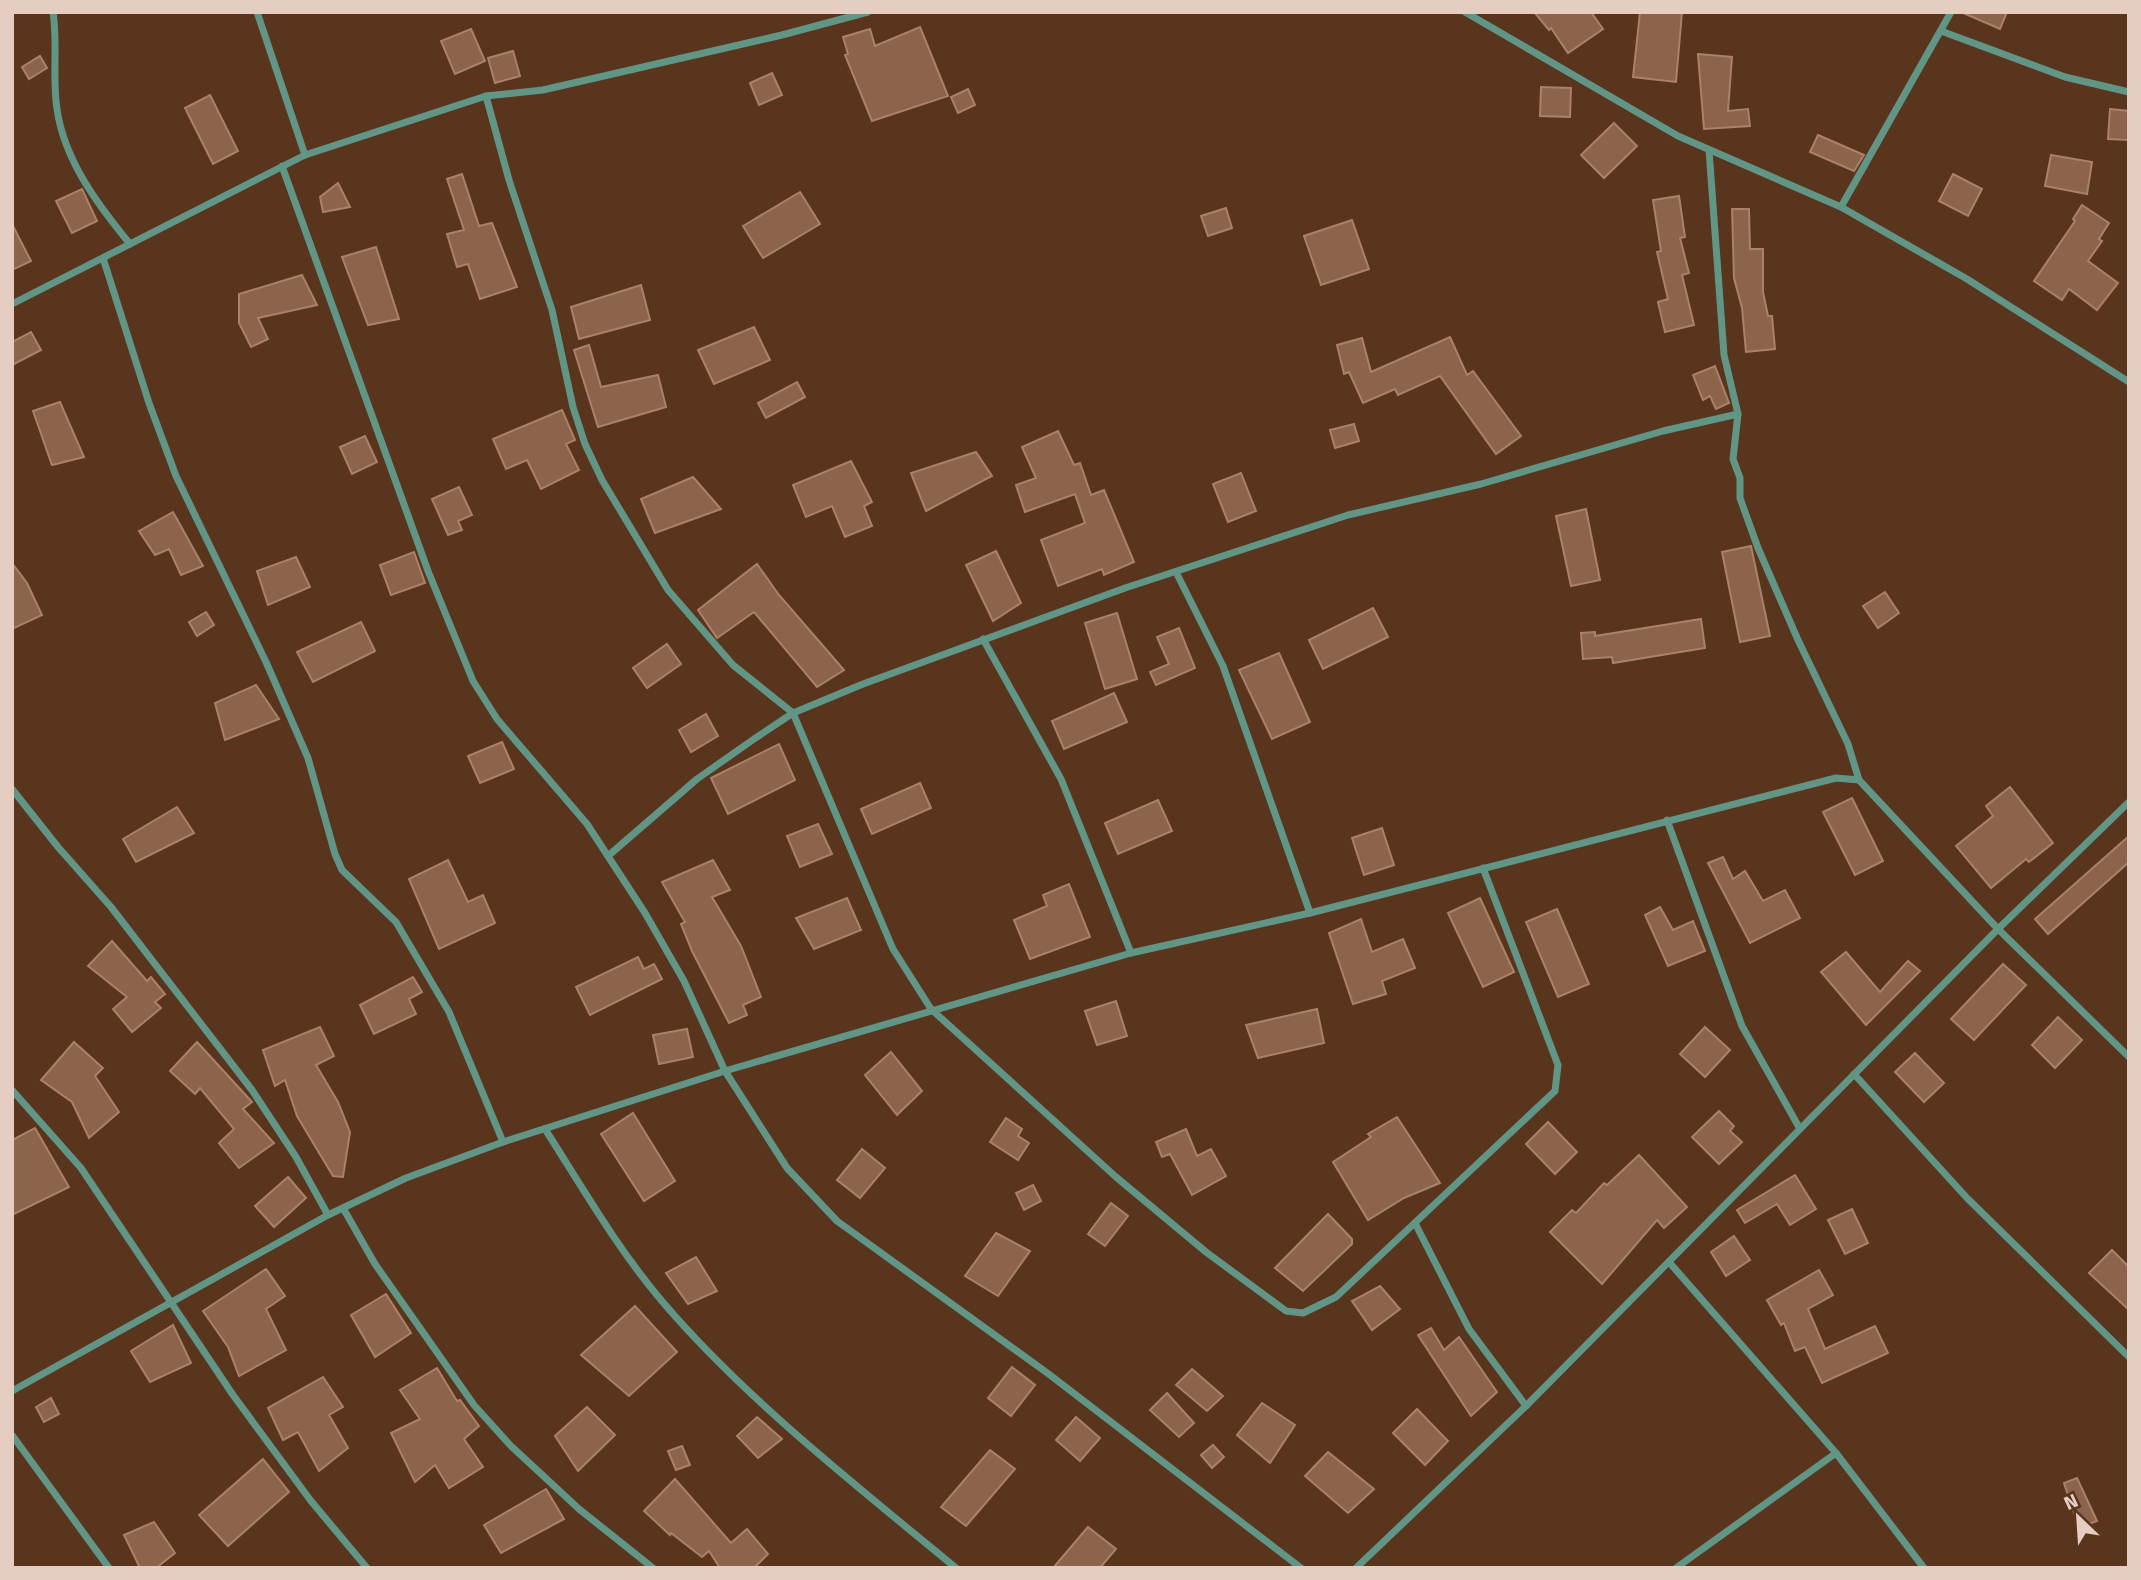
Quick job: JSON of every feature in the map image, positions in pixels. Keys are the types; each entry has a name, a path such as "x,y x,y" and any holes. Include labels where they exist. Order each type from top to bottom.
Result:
{"street":[{"path":"53,12 57,111 72,159 111,221 130,244"},
{"path":"257,12 305,155"},
{"path":"12,304 305,155 486,96 543,90 782,36 868,12"},
{"path":"1465,12 1678,136 1841,207 1967,279 2129,382"},
{"path":"1841,207 1951,12"},
{"path":"1941,31 2065,77 2129,92"},
{"path":"486,96 509,180 552,310 573,407 585,444 602,480 668,590 733,665 793,713 893,949 931,1009 1116,1177 1206,1252 1286,1311 1303,1313 1336,1297 1555,1091 1558,1065 1483,868"},
{"path":"1709,150 1724,355 1738,414 1733,460 1740,478 1740,498 1778,594 1849,744 1859,780 1998,929 2129,1057"},
{"path":"282,166 423,559 473,681 497,719 587,824 608,856 684,981 725,1071 787,1168 837,1221 1051,1374 1301,1568"},
{"path":"103,258 149,403 176,476 266,662 308,758 342,870 396,922 410,945 449,1012 503,1142"},
{"path":"608,856 697,779 793,713 983,639 1348,515 1470,486 1663,431 1738,414"},
{"path":"1176,572 1223,666 1310,913"},
{"path":"983,639 1062,779 1131,953"},
{"path":"12,1391 328,1215 406,1178 503,1142 931,1009 1131,953 1310,913 1836,778 1859,780"},
{"path":"12,789 111,907 252,1090 296,1157 328,1215"},
{"path":"1360,1567 1526,1406 1998,929 2129,802"},
{"path":"1667,820 1742,1027 1800,1129"},
{"path":"1854,1074 1967,1198 2129,1357"},
{"path":"12,1090 81,1168 128,1235 169,1304 311,1501 367,1568"},
{"path":"545,1129 620,1244 659,1298 690,1333 789,1426 956,1568"},
{"path":"343,1208 376,1264 474,1405 510,1445 579,1509 653,1568"},
{"path":"1415,1223 1464,1320 1526,1406"},
{"path":"1669,1262 1836,1453 1924,1568"},
{"path":"12,1435 109,1568"},
{"path":"1676,1568 1836,1453"}],"building":[{"path":"1534,12 1591,12 1603,29 1568,53 1551,28 1549,30"},
{"path":"1640,12 1682,12 1676,82 1633,77"},
{"path":"1961,12 2007,12 2000,29"},
{"path":"920,27 948,96 872,121 845,55 848,54 843,37 870,29 875,46"},
{"path":"471,29 485,61 455,74 441,41"},
{"path":"513,51 520,76 495,83 488,58"},
{"path":"1698,54 1732,57 1728,111 1748,109 1750,126 1704,129"},
{"path":"40,56 47,68 29,79 22,67"},
{"path":"772,73 782,95 759,105 750,83"},
{"path":"1541,87 1571,88 1570,117 1540,116"},
{"path":"968,89 975,105 958,113 951,97"},
{"path":"210,95 238,151 213,164 185,108"},
{"path":"2110,109 2129,111 2129,140 2108,139"},
{"path":"1614,123 1637,146 1604,178 1581,155"},
{"path":"1818,135 1864,155 1854,171 1810,152"},
{"path":"2051,155 2092,162 2087,194 2045,186"},
{"path":"462,174 479,226 492,223 517,287 480,299 468,264 457,267 447,234 464,230 447,179"},
{"path":"1953,174 1982,189 1968,216 1939,201"},
{"path":"338,183 350,207 323,212 320,197"},
{"path":"82,189 97,221 72,233 56,201"},
{"path":"800,192 820,224 763,258 743,226"},
{"path":"1679,196 1685,237 1680,238 1689,273 1682,275 1694,325 1665,332 1658,302 1668,299 1657,252 1661,251 1653,200"},
{"path":"2082,205 2109,223 2099,239 2102,241 2088,261 2118,283 2097,310 2069,289 2062,300 2034,281 2075,221 2073,219"},
{"path":"1226,208 1232,228 1208,236 1201,216"},
{"path":"1732,209 1749,209 1750,249 1763,249 1763,292 1768,316 1772,316 1775,349 1746,352 1742,308 1734,278"},
{"path":"1352,220 1369,269 1321,285 1304,236"},
{"path":"12,224 31,261 12,270"},
{"path":"376,247 399,319 368,325 342,257"},
{"path":"302,275 317,305 258,318 268,339 251,347 239,323 239,294"},
{"path":"641,285 650,320 579,339 571,307"},
{"path":"754,327 770,360 714,384 698,350"},
{"path":"31,332 41,350 12,365 12,342"},
{"path":"1450,337 1467,375 1473,371 1521,436 1496,454 1440,376 1398,395 1395,389 1363,403 1349,372 1344,374 1337,345 1362,338 1371,372"},
{"path":"589,345 601,387 658,375 666,407 598,427 574,350"},
{"path":"1715,366 1729,403 1716,409 1710,396 1703,400 1693,375"},
{"path":"797,382 805,397 766,418 758,403"},
{"path":"60,402 84,457 52,465 33,411"},
{"path":"562,410 575,440 566,444 579,470 541,489 527,460 506,469 493,439"},
{"path":"1354,424 1359,441 1335,448 1330,430"},
{"path":"1058,431 1074,465 1080,463 1091,495 1104,490 1134,562 1104,575 1102,569 1058,586 1041,540 1085,523 1075,494 1025,512 1016,485 1036,478 1022,447"},
{"path":"365,436 377,462 352,474 340,447"},
{"path":"976,452 992,476 926,511 911,473"},
{"path":"851,461 872,502 864,506 872,526 845,537 832,506 806,517 793,485"},
{"path":"1241,473 1256,511 1228,522 1213,484"},
{"path":"693,477 721,509 655,533 641,499"},
{"path":"459,487 472,515 458,521 462,530 448,535 432,499"},
{"path":"1586,509 1600,580 1571,586 1556,516"},
{"path":"173,512 203,566 181,575 169,549 155,555 139,531"},
{"path":"1751,546 1770,636 1740,642 1722,552"},
{"path":"996,551 1021,603 993,621 966,565"},
{"path":"414,552 425,583 391,595 380,565"},
{"path":"296,557 310,587 268,605 257,571"},
{"path":"12,563 27,583 42,615 12,629"},
{"path":"757,564 779,595 844,670 817,687 754,612 717,638 698,610"},
{"path":"1885,592 1899,613 1878,628 1863,606"},
{"path":"1373,608 1388,637 1323,669 1309,640"},
{"path":"206,612 214,625 197,636 189,622"},
{"path":"1117,613 1137,679 1105,689 1085,623"},
{"path":"1701,619 1705,648 1613,663 1612,657 1583,659 1581,633 1595,632 1595,636"},
{"path":"361,622 375,651 313,682 297,652"},
{"path":"1179,628 1195,668 1156,685 1150,672 1169,664 1157,637"},
{"path":"667,644 681,664 647,688 633,668"},
{"path":"1279,653 1310,722 1272,739 1239,670"},
{"path":"256,685 279,719 225,740 215,703"},
{"path":"1114,693 1127,722 1064,749 1052,721"},
{"path":"706,714 718,736 691,752 679,730"},
{"path":"502,742 514,769 480,783 468,756"},
{"path":"779,744 795,780 728,814 711,778"},
{"path":"920,783 931,808 872,834 861,809"},
{"path":"2010,787 2053,843 2029,862 2026,859 1991,888 1956,846 1993,816 1986,806"},
{"path":"1852,798 1883,861 1855,875 1823,812"},
{"path":"1158,800 1172,831 1118,854 1105,823"},
{"path":"177,807 194,833 136,862 123,839"},
{"path":"818,824 832,854 800,867 787,836"},
{"path":"1382,828 1394,865 1364,875 1352,838"},
{"path":"2129,836 2129,862 2048,934 2035,919"},
{"path":"1723,857 1733,879 1745,871 1763,901 1785,890 1800,918 1750,943 1708,863"},
{"path":"448,860 468,902 483,895 495,923 439,949 409,879"},
{"path":"713,860 730,890 712,897 741,946 761,997 743,1005 747,1015 729,1023 692,951 681,924 685,922 662,882"},
{"path":"1069,884 1090,937 1030,959 1014,920 1047,906 1043,895"},
{"path":"847,898 861,930 814,949 796,918"},
{"path":"1480,898 1514,972 1483,987 1448,913"},
{"path":"1660,907 1673,930 1693,921 1705,951 1668,966 1645,915"},
{"path":"1557,909 1589,984 1558,997 1526,922"},
{"path":"1361,919 1372,952 1403,939 1415,968 1382,981 1386,994 1353,1004 1329,933"},
{"path":"112,941 147,981 151,977 165,994 155,1002 161,1008 132,1032 113,1009 127,997 88,966"},
{"path":"1846,952 1880,992 1908,961 1920,971 1866,1025 1821,972"},
{"path":"638,957 644,969 654,964 662,979 590,1015 576,987"},
{"path":"2003,964 2026,985 1974,1040 1951,1019"},
{"path":"413,977 422,992 409,999 416,1014 374,1034 360,1005"},
{"path":"1116,1001 1127,1036 1097,1045 1085,1011"},
{"path":"1317,1009 1324,1043 1258,1058 1246,1025"},
{"path":"2058,1017 2082,1040 2055,1068 2032,1045"},
{"path":"320,1027 334,1056 316,1065 338,1102 350,1132 343,1177 333,1176 297,1116 285,1080 275,1086 263,1050"},
{"path":"1705,1027 1730,1050 1705,1077 1680,1054"},
{"path":"687,1029 693,1057 659,1064 653,1035"},
{"path":"74,1042 103,1068 95,1076 119,1112 89,1138 72,1102 41,1080"},
{"path":"197,1042 252,1102 243,1109 274,1143 239,1168 219,1143 234,1129 200,1088 195,1094 170,1071"},
{"path":"891,1052 922,1091 897,1115 865,1075"},
{"path":"1915,1053 1944,1083 1924,1102 1895,1072"},
{"path":"1719,1111 1734,1126 1730,1131 1742,1142 1719,1164 1692,1137"},
{"path":"633,1113 675,1181 644,1201 601,1134"},
{"path":"1397,1117 1440,1183 1404,1198 1368,1220 1333,1162 1371,1137 1368,1134"},
{"path":"1006,1118 1022,1129 1018,1136 1029,1143 1018,1160 990,1142"},
{"path":"1548,1122 1577,1152 1555,1174 1526,1144"},
{"path":"35,1128 69,1187 12,1215 12,1140"},
{"path":"1186,1129 1197,1156 1211,1149 1226,1176 1192,1195 1170,1154 1162,1157 1156,1142"},
{"path":"862,1149 885,1168 860,1198 837,1180"},
{"path":"1639,1155 1687,1207 1664,1228 1657,1220 1602,1284 1550,1232 1572,1210 1576,1213 1604,1183 1607,1185"},
{"path":"1795,1175 1816,1209 1790,1225 1777,1204 1745,1223 1737,1210"},
{"path":"288,1177 306,1198 274,1227 255,1206"},
{"path":"1033,1185 1041,1201 1024,1210 1016,1193"},
{"path":"1111,1203 1128,1216 1105,1246 1088,1234"},
{"path":"1852,1209 1868,1243 1845,1254 1828,1220"},
{"path":"1328,1214 1352,1239 1352,1244 1303,1291 1275,1268"},
{"path":"996,1233 1030,1251 998,1296 965,1276"},
{"path":"1734,1236 1750,1260 1726,1276 1711,1252"},
{"path":"2112,1250 2129,1267 2129,1310 2089,1273"},
{"path":"696,1257 717,1291 688,1304 666,1273"},
{"path":"266,1269 285,1296 266,1309 286,1350 239,1376 228,1347 203,1311"},
{"path":"1819,1270 1833,1295 1808,1309 1825,1349 1875,1326 1888,1353 1822,1383 1805,1347 1795,1351 1784,1323 1781,1325 1767,1300"},
{"path":"1380,1286 1400,1309 1372,1330 1352,1301"},
{"path":"386,1294 411,1333 375,1357 351,1315"},
{"path":"635,1306 677,1352 629,1396 581,1355"},
{"path":"173,1325 191,1363 150,1382 131,1351"},
{"path":"1431,1328 1444,1350 1459,1337 1497,1392 1471,1416 1418,1335"},
{"path":"1012,1367 1035,1385 1011,1416 988,1398"},
{"path":"437,1368 457,1401 460,1400 479,1426 464,1439 483,1467 449,1488 435,1465 415,1482 391,1433 420,1419 400,1390"},
{"path":"1192,1369 1223,1396 1207,1411 1176,1385"},
{"path":"323,1377 343,1407 329,1415 348,1448 319,1471 298,1432 283,1440 268,1408"},
{"path":"1167,1393 1194,1423 1179,1437 1150,1410"},
{"path":"51,1398 59,1414 44,1422 36,1407"},
{"path":"1262,1403 1295,1425 1270,1463 1237,1435"},
{"path":"587,1407 615,1435 578,1471 555,1436"},
{"path":"1417,1409 1448,1441 1425,1465 1393,1433"},
{"path":"757,1417 782,1439 758,1458 737,1436"},
{"path":"1076,1417 1100,1438 1080,1461 1056,1440"},
{"path":"1213,1445 1224,1457 1212,1468 1201,1455"},
{"path":"682,1446 690,1465 676,1470 668,1451"},
{"path":"990,1450 1015,1469 966,1526 941,1507"},
{"path":"1328,1452 1374,1489 1348,1513 1305,1476"},
{"path":"263,1459 289,1492 228,1546 199,1515"},
{"path":"2077,1478 2097,1521 2079,1528 2064,1483"},
{"path":"675,1479 731,1543 747,1529 768,1554 754,1568 720,1568 709,1551 702,1557 671,1533 670,1535 644,1511"},
{"path":"546,1489 564,1519 501,1553 484,1525"},
{"path":"154,1522 175,1553 156,1568 140,1568 124,1535"},
{"path":"1088,1527 1116,1549 1100,1568 1053,1568"}]}
